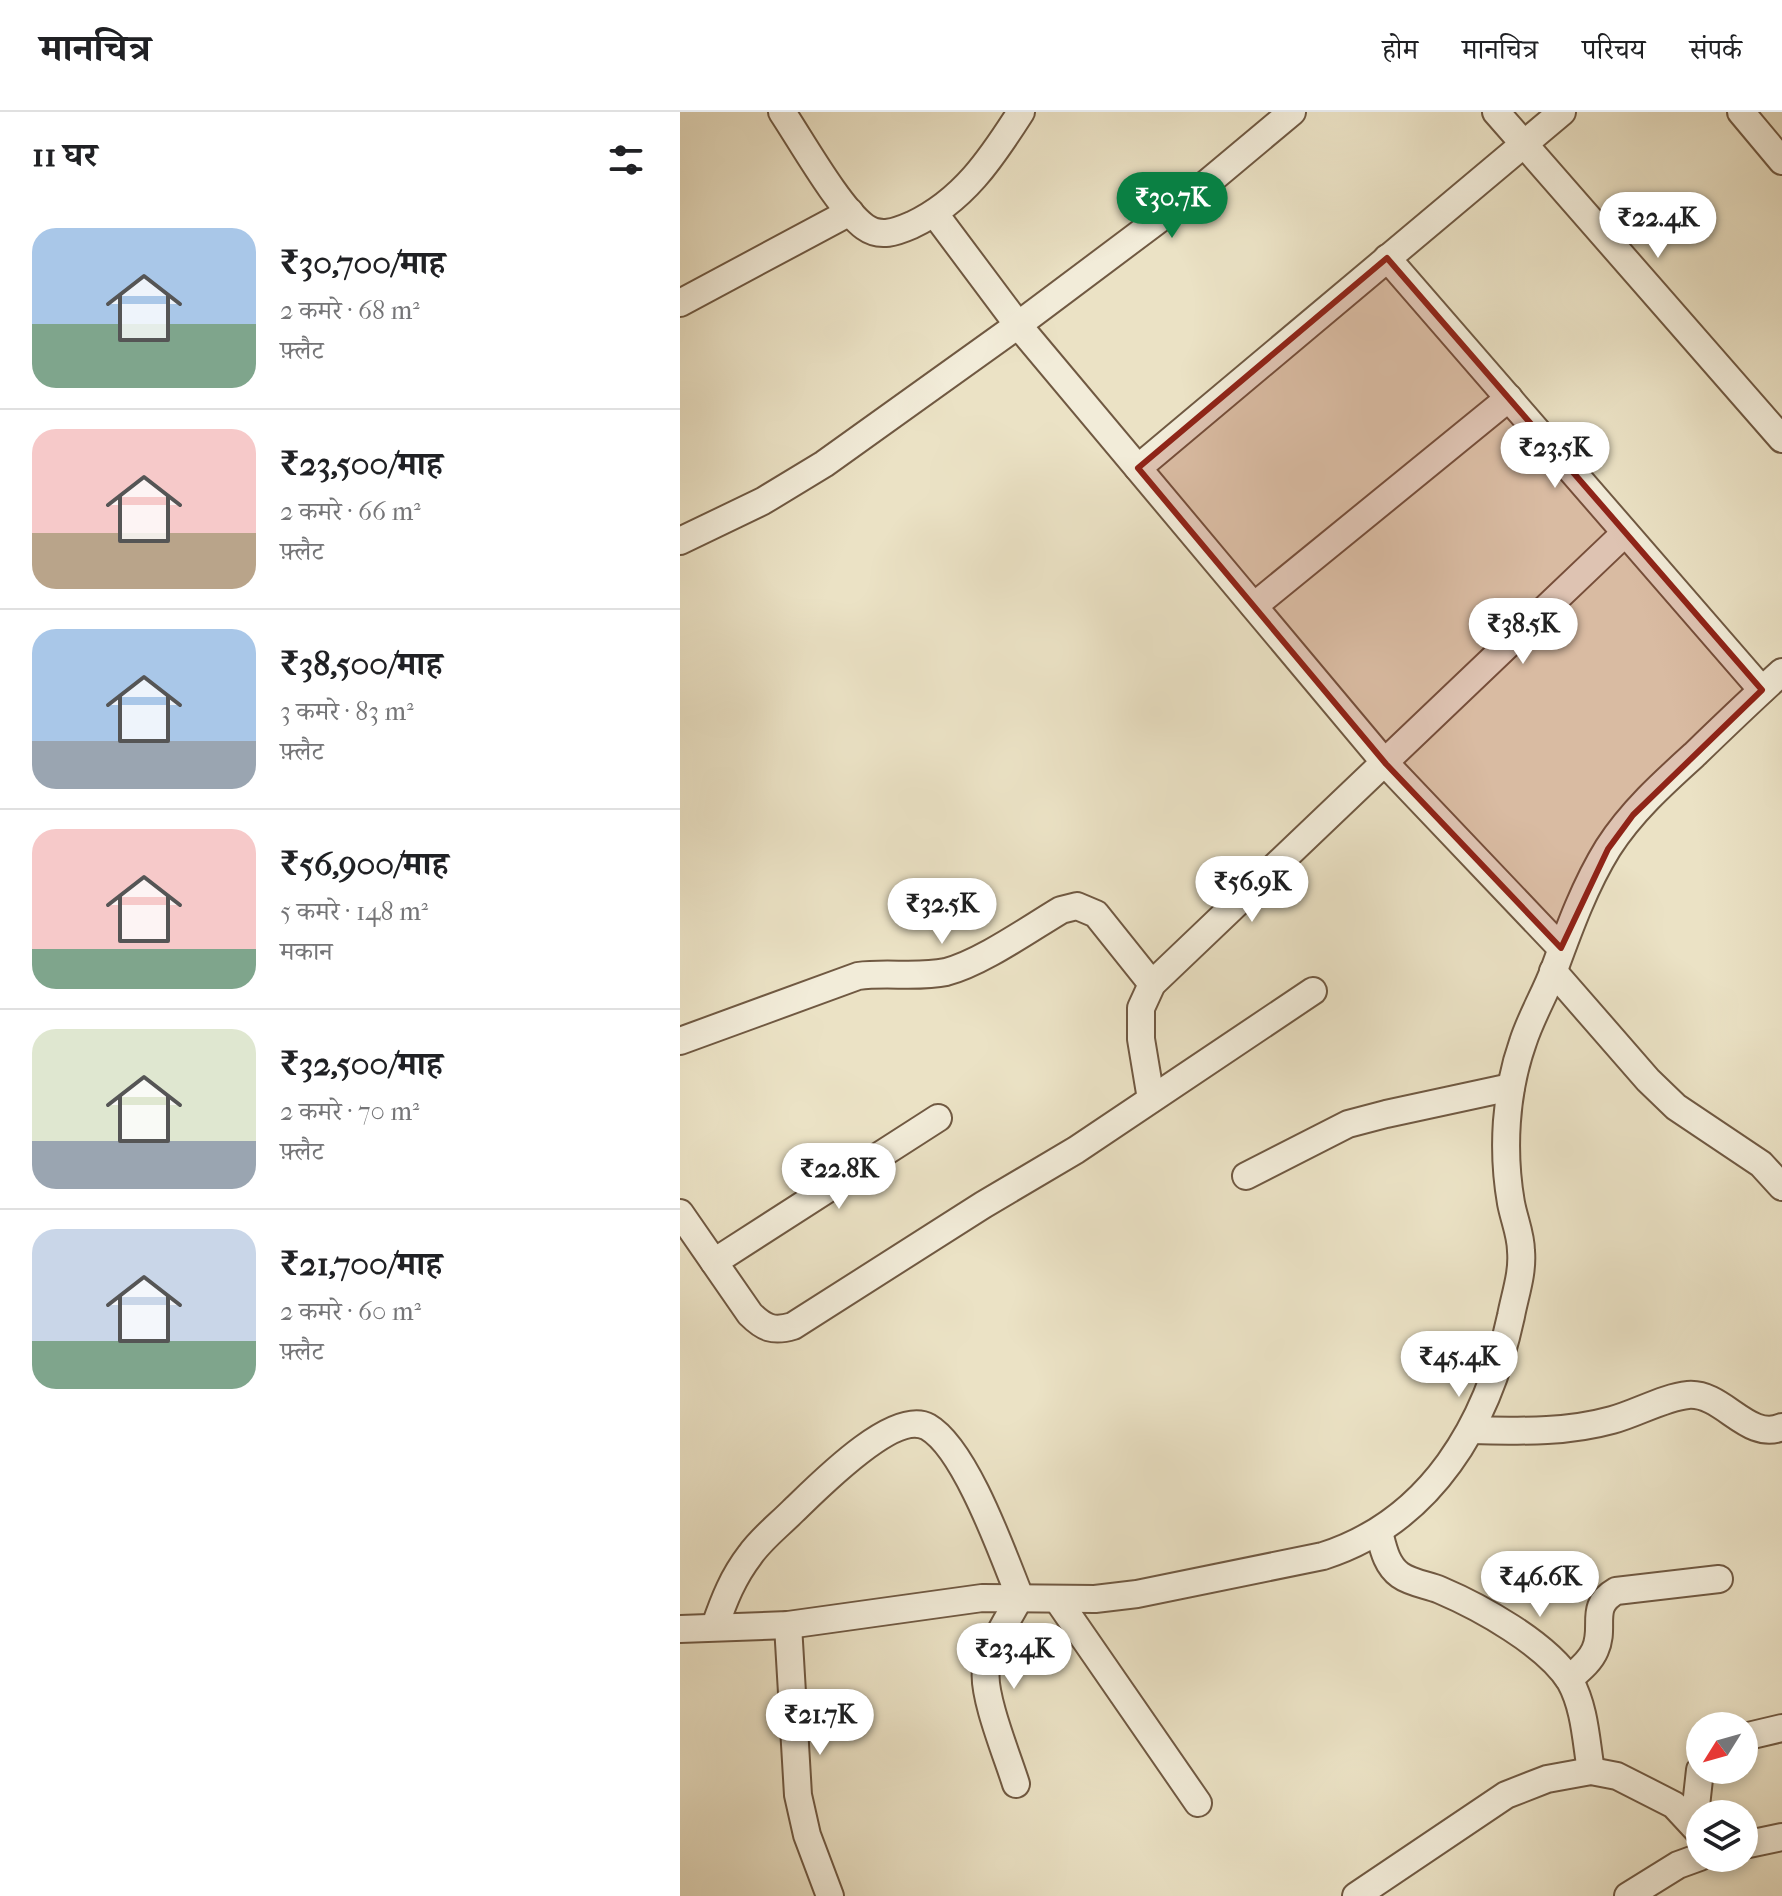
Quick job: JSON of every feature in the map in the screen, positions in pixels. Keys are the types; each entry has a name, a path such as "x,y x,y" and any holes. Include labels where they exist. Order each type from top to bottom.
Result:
{"street":[{"path":"782,112 850,212 867,229 885,234 935,214 962,192 990,161 1021,112"},
{"path":"680,541 763,501 824,464 1018,325 1206,184 1292,112"},
{"path":"1496,112 1782,439"},
{"path":"1138,468 1562,112"},
{"path":"1741,112 1782,161"},
{"path":"680,303 850,212"},
{"path":"935,214 1018,325 1386,764 1557,959 1648,1080 1676,1107 1761,1164 1782,1187"},
{"path":"1387,258 1762,690"},
{"path":"1254,606 1509,398"},
{"path":"1151,1099 1141,1039 1141,1008 1152,984 1625,533"},
{"path":"680,1629 788,1625 982,1598 1057,1599 1137,1594 1349,1548 1379,1532 1408,1510 1442,1474 1472,1430 1502,1356 1519,1279 1521,1250 1507,1171 1506,1140 1511,1087 1523,1042 1557,959 1608,849 1633,815 1782,672"},
{"path":"680,1041 858,976 944,972 967,964 1061,910 1077,906 1096,914 1152,984"},
{"path":"680,1213 750,1314 762,1325 777,1331 793,1326 983,1205 1076,1150 1313,991"},
{"path":"1246,1176 1348,1124 1511,1087"},
{"path":"714,1262 938,1118"},
{"path":"1472,1430 1546,1432 1578,1427 1613,1420 1687,1395 1708,1397 1762,1430 1773,1431 1782,1427"},
{"path":"715,1626 732,1581 753,1551 855,1454 875,1440 908,1425 923,1424 941,1436 977,1494 1020,1597"},
{"path":"1379,1532 1385,1554 1401,1576 1491,1614 1514,1629 1569,1679 1581,1706 1591,1771"},
{"path":"1569,1679 1594,1654 1598,1641 1599,1610 1605,1597 1616,1591 1719,1579"},
{"path":"1016,1784 985,1674 992,1648 1020,1597"},
{"path":"1057,1599 1198,1803"},
{"path":"788,1625 798,1795 807,1835 830,1896"},
{"path":"1758,1734 1782,1728"},
{"path":"1356,1896 1506,1795 1547,1779 1591,1771 1617,1776 1674,1805 1686,1817"},
{"path":"1758,1842 1782,1837"},
{"path":"1628,1896 1686,1862"}],"highlighted area":[{"path":"1387,258 1762,690 1633,815 1608,849 1561,948 1386,764 1138,468"}]}
